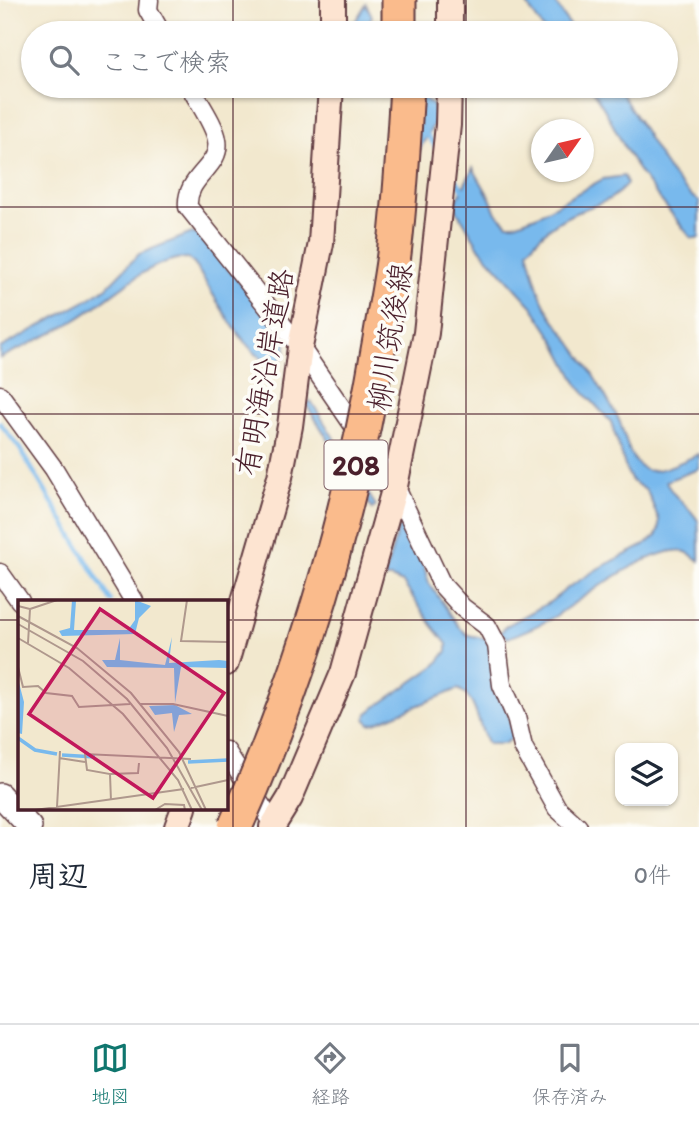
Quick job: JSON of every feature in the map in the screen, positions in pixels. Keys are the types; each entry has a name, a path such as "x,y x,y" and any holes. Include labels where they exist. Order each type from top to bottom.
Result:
{"highway":[{"path":"399,0 399,21"},
{"path":"407,0 407,21"},
{"name":"208","path":"225,827 289,670 325,551 363,399 387,245 397,98"},
{"name":"208","path":"235,827 297,674 351,488 370,401 395,247 406,98"}],"main road":[{"path":"333,0 333,21"},
{"path":"450,0 450,21"},
{"name":"有明海沿岸道路","path":"228,656 280,477 290,426 300,347 321,243 330,98"},
{"name":"柳川筑後線","path":"274,826 290,798 343,674 395,486 426,333 447,138 449,98"},
{"path":"177,827 183,810"}],"street":[{"path":"149,0 148,10 154,21"},
{"path":"196,98 217,139 216,152 209,166 192,183 187,196 188,207 300,347 395,486 442,585 463,608 487,626 497,645 502,685 516,717 523,747 558,808 578,827"},
{"path":"0,395 54,469 133,600"},
{"path":"0,573 19,600"},
{"path":"228,754 274,826"},
{"path":"0,795 30,827"}],"water":[{"path":"524,0 554,0 567,21 538,21"},
{"path":"366,4 372,16 370,21 355,21"},
{"path":"391,98 423,98 439,115 417,154 406,119"},
{"path":"597,98 624,98 664,164 686,191 699,201 699,238 691,238 646,180"},
{"path":"473,168 496,213 508,224 538,215 603,179 624,176 627,184 616,195 565,218 533,243 528,250 534,276 553,319 579,354 618,418 630,453 638,465 649,471 656,470 699,454 699,469 666,481 672,492 698,521 699,561 681,551 652,557 599,586 551,619 508,638 500,633 506,626 656,536 659,520 647,491 632,481 627,472 611,422 579,387 555,341 532,306 480,249 456,209 455,204"},
{"path":"192,233 198,235 287,335 285,356 276,362 267,362 247,345 188,258 173,260 143,272 74,321 0,358 0,348 107,287 139,254"},
{"path":"311,401 376,506 372,509 306,404"},
{"path":"409,520 429,583 460,628 468,635 489,639 514,736 504,744 488,744 473,706 458,689 375,723 370,724 366,719 367,713 436,665 447,651 447,644 403,583 384,578 398,529"}],"waterway":[{"path":"424,130 437,149"},
{"path":"453,174 465,193"},
{"path":"0,423 20,449 110,600"},
{"path":"228,797 231,802"}]}
